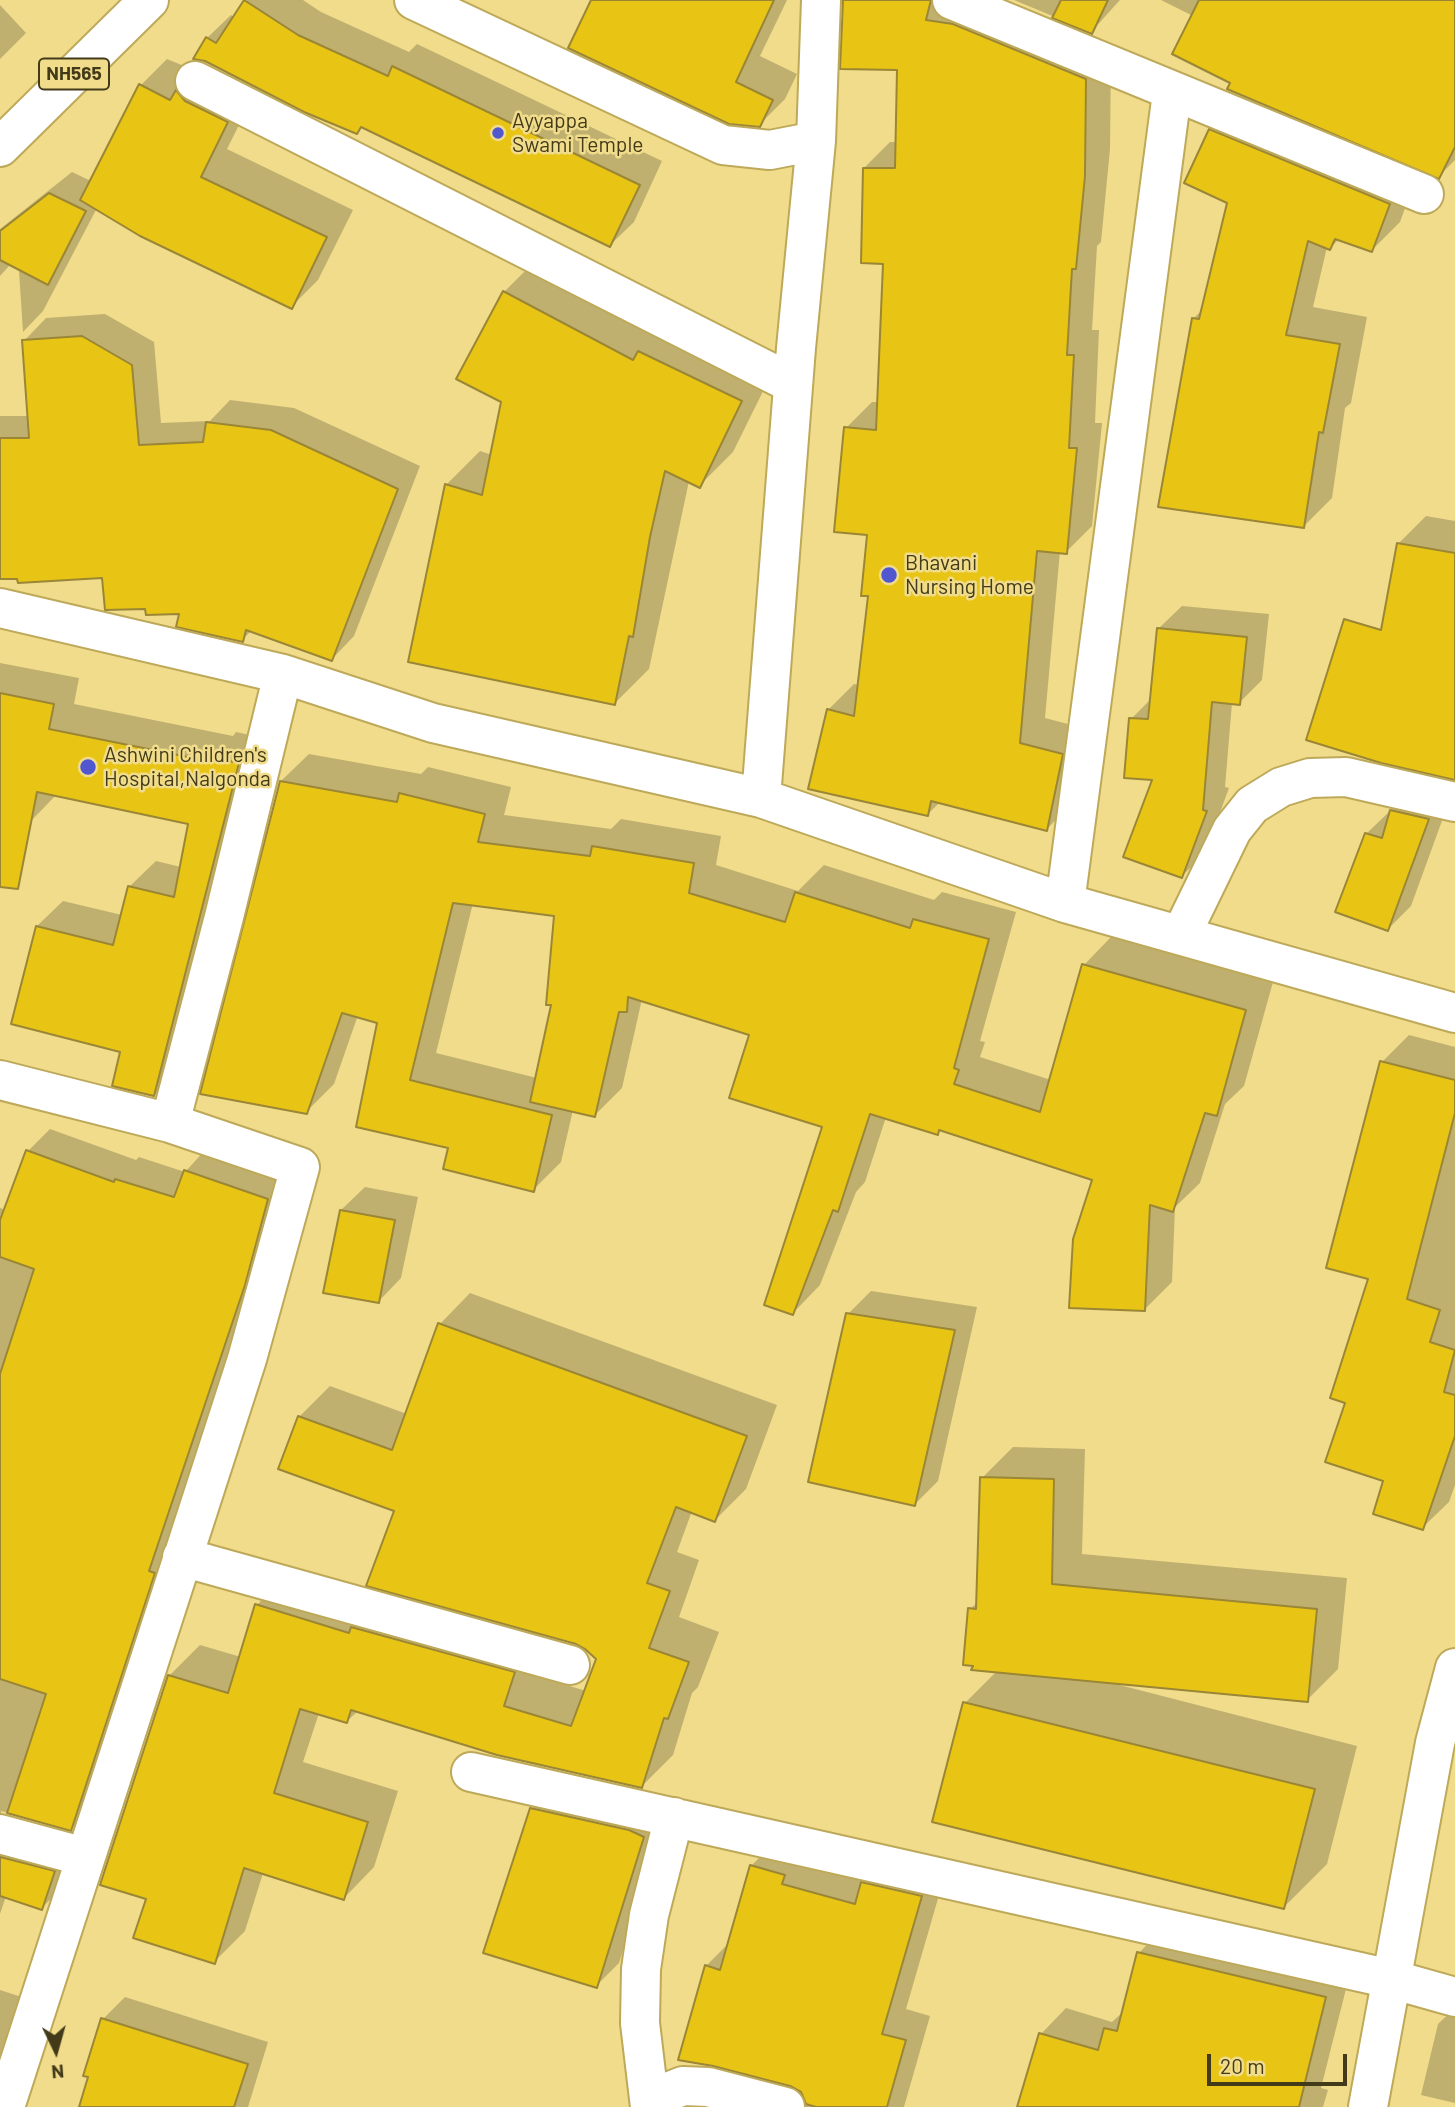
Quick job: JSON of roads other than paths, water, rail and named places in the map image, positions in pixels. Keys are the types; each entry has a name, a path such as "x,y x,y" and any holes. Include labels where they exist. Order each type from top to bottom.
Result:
{"main road":[{"name":"NH565","path":"0,147 149,0"},
{"path":"414,0 723,145 770,150 816,141"},
{"path":"761,798 793,384 816,141 821,0"},
{"path":"952,0 1172,93 1424,194"},
{"path":"195,81 793,384"},
{"path":"1065,902 1172,93"},
{"path":"0,608 282,674 433,723 761,798 1065,902 1455,1013"},
{"path":"170,1123 224,917 282,674"},
{"path":"1181,935 1232,830 1252,805 1281,787 1310,778 1346,778 1455,802"},
{"path":"0,1080 170,1123 300,1167 247,1359 4,2103"},
{"path":"182,1556 570,1665"},
{"path":"1368,2107 1436,1743 1455,1668"},
{"path":"471,1772 1391,1979 1455,1997"},
{"path":"652,2107 640,2023 641,1969 649,1915 674,1817"},
{"path":"0,1834 85,1857"},
{"path":"652,2107 663,2094 683,2086 708,2087 785,2107"}],"place":[{"name":"Ayyappa Swami Temple","path":"498,133"},
{"name":"Bhavani Nursing Home","path":"889,575"},
{"name":"Ashwini Children's Hospital,Nalgonda","path":"88,767"}]}
